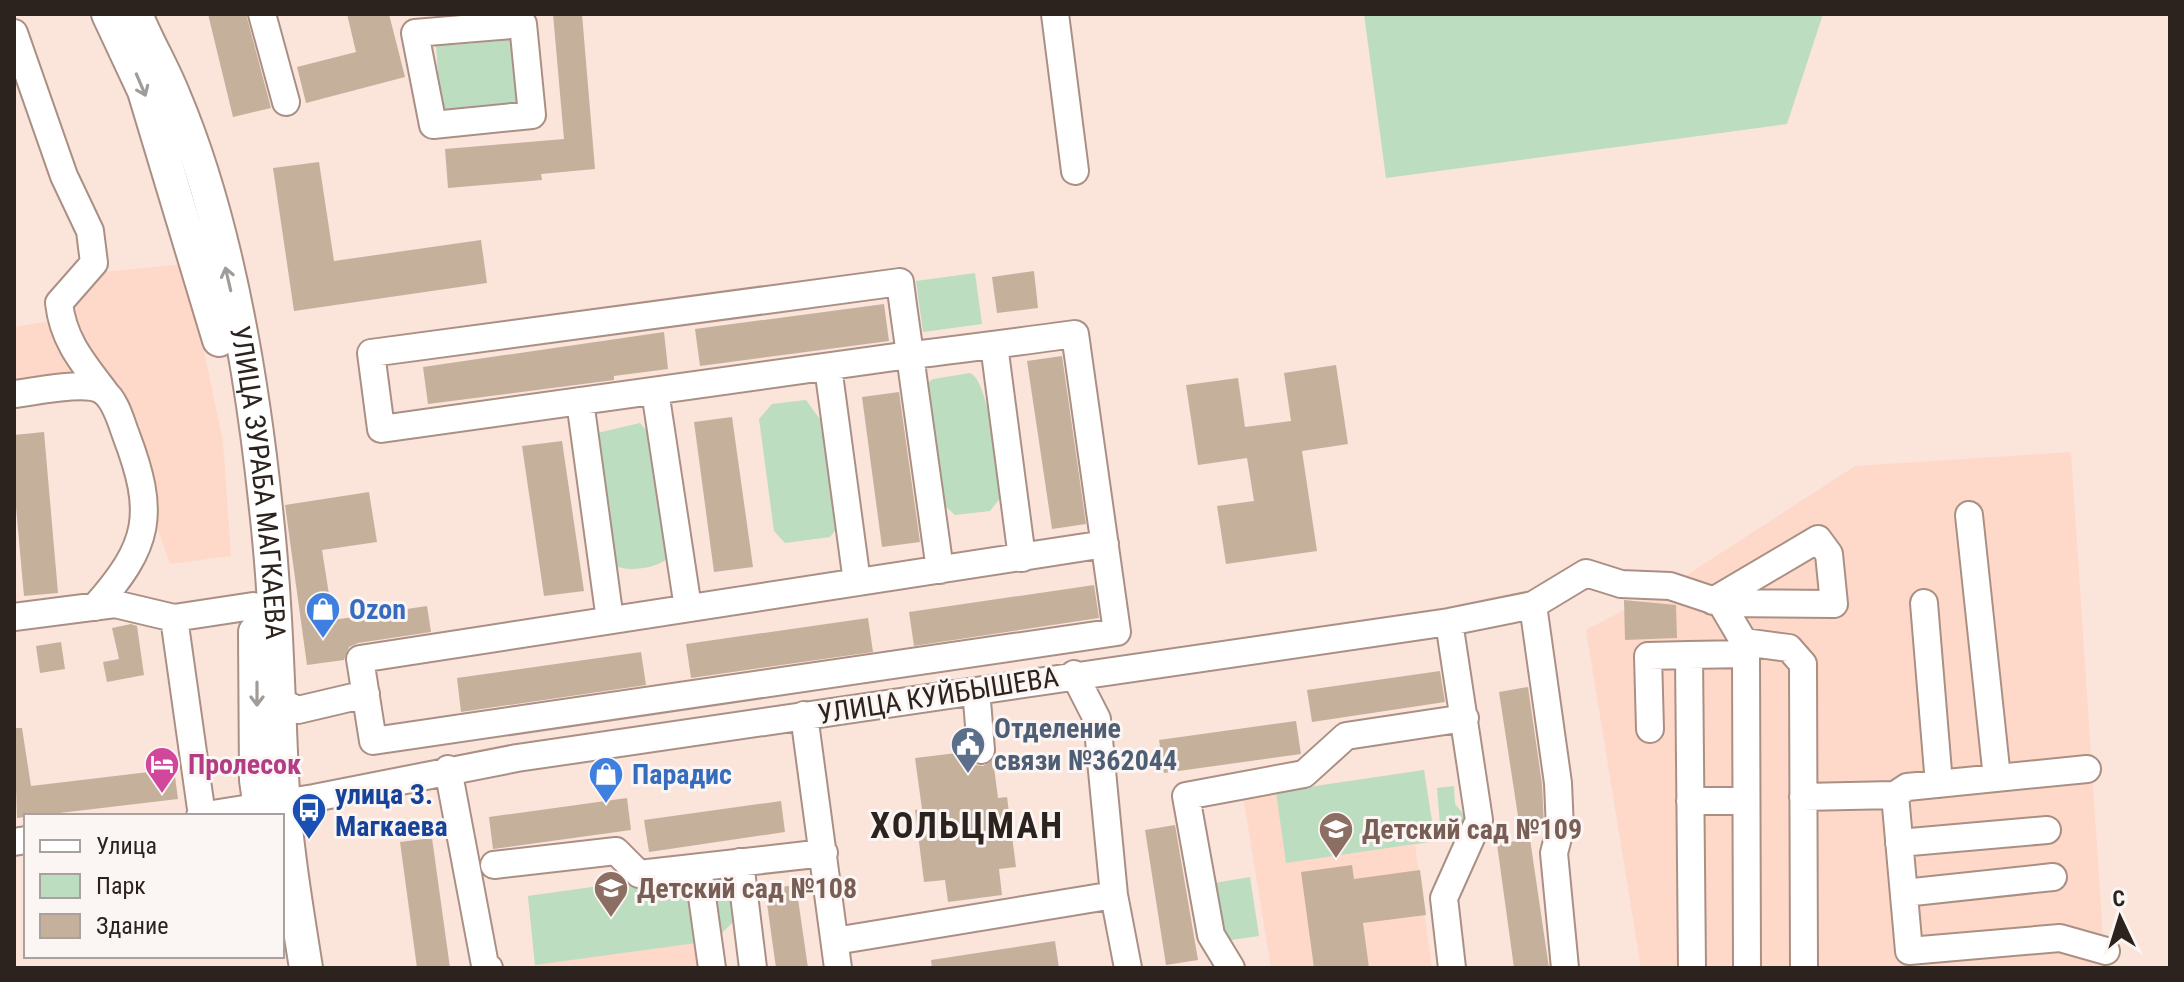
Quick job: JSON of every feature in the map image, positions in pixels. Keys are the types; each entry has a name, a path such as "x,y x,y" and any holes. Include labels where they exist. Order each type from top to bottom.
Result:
{"main road":[{"name":"УЛИЦА ЗУРАБА МАГКАЕВА","path":"108,14 144,91 211,303 231,394 248,531 268,807"},
{"name":"УЛИЦА ЗУРАБА МАГКАЕВА","path":"136,14 191,141 230,290 266,505 281,702 268,807"},
{"name":"УЛИЦА ЗУРАБА МАГКАЕВА","path":"284,875 306,968"}],"street":[{"path":"262,14 286,102"},
{"path":"1055,14 1075,171"},
{"path":"412,24 523,24 532,115 433,125 412,24"},
{"path":"14,33 64,176 90,231 94,263 59,303 61,323 69,343 117,411 130,447 145,508 145,527 124,575 95,607"},
{"path":"940,570 910,356 900,282 371,353 381,429 828,367 910,356 994,345 1075,334 1105,544 1117,632 373,741 360,659 1022,558 1105,544"},
{"path":"994,345 1022,558"},
{"path":"828,367 857,582"},
{"path":"14,394 88,385 105,392"},
{"path":"655,391 688,608"},
{"path":"580,401 610,620"},
{"path":"1969,515 1997,778"},
{"name":"УЛИЦА КУЙБЫШЕВА","path":"216,814 370,788 448,769 1074,674 1449,622 1533,605 1586,573 1621,584 1670,586 1717,602 1745,648"},
{"path":"1924,603 1939,784"},
{"path":"14,617 115,604 174,618 253,606"},
{"path":"1533,605 1558,783 1560,830 1554,853 1565,968"},
{"path":"174,618 201,814"},
{"path":"1449,622 1479,820 1444,898 1452,968"},
{"path":"1745,648 1747,968"},
{"path":"1650,729 1648,656 1745,648 1789,648 1803,664 1804,968"},
{"path":"1689,655 1692,968"},
{"path":"1074,674 1097,719 1114,895 1128,968"},
{"path":"281,702 298,710 366,694"},
{"path":"977,701 981,750"},
{"path":"804,715 838,968"},
{"path":"1231,968 1211,935 1186,796 1304,774 1346,736 1465,718"},
{"path":"448,769 485,965 489,968"},
{"path":"1803,797 1895,795 1907,787 2087,769"},
{"path":"1895,795 1909,951 2060,938 2106,951"},
{"path":"1690,801 1746,801"},
{"path":"1899,843 2047,830"},
{"path":"494,865 616,851 639,874 824,853"},
{"path":"740,862 753,968"},
{"path":"698,868 712,968"},
{"path":"1904,893 2053,877"},
{"path":"835,941 1114,895"}],"shaded area":[{"path":"186,264 223,442 231,556 170,564 109,389 14,393 14,327 57,320 102,272"},
{"path":"2071,452 2105,968 1641,968 1586,630 1670,586 1855,466"},
{"name":"Детский сад №109","path":"1424,770 1435,841 1415,845 1432,968 1271,968 1243,796"},
{"name":"Детский сад №108","path":"686,874 699,968 538,968 535,965 528,896"}],"green space":[{"path":"1364,14 1823,14 1787,124 1386,178"},
{"path":"505,32 512,36 520,105 504,112 500,105 457,109 455,115 445,114 440,104 436,45 449,38 454,45 500,41"},
{"path":"975,273 982,324 923,332 916,281"},
{"path":"970,373 977,380 988,410 1001,497 990,511 955,515 944,505 925,385 933,379"},
{"path":"806,400 822,422 838,527 830,537 785,543 774,531 759,419 772,404"},
{"path":"640,423 650,435 667,559 649,567 626,569 614,565 597,433"},
{"path":"1424,770 1435,841 1286,863 1276,792"},
{"path":"1454,786 1455,804 1466,817 1457,836 1441,837 1437,788"},
{"path":"708,871 731,876 737,918 713,942"},
{"name":"Детский сад №108","path":"686,874 696,943 535,965 528,896"},
{"path":"1250,877 1259,936 1224,941 1215,883"}],"building":[{"path":"208,14 246,14 271,108 233,117"},
{"path":"347,14 389,14 405,77 306,103 297,67 356,52"},
{"path":"553,14 582,14 595,169 541,174 542,180 448,188 445,149 564,139"},
{"path":"319,162 334,261 481,240 487,283 294,311 273,168"},
{"path":"1034,271 1038,308 997,313 992,277"},
{"path":"884,304 889,341 700,366 695,329"},
{"path":"664,332 668,369 614,376 614,380 428,404 423,367"},
{"path":"1062,356 1086,524 1052,529 1027,361"},
{"path":"1336,365 1348,444 1302,451 1317,551 1226,564 1217,506 1254,501 1247,458 1198,465 1186,385 1238,378 1245,427 1291,421 1284,373"},
{"path":"899,392 920,542 882,547 862,397"},
{"path":"732,417 753,567 714,572 694,422"},
{"path":"44,432 58,593 24,596 14,485 14,435"},
{"path":"562,441 584,591 544,596 522,446"},
{"path":"369,492 377,542 322,550 333,620 427,606 431,632 358,643 349,647 344,660 307,665 285,505"},
{"path":"1094,585 1099,618 914,646 909,612"},
{"path":"1624,600 1676,605 1677,638 1625,640"},
{"path":"868,618 873,652 691,678 686,644"},
{"path":"131,624 137,626 144,675 107,682 103,662 119,659 112,628"},
{"path":"61,642 65,669 40,673 36,646"},
{"path":"641,652 646,685 461,712 457,678"},
{"path":"1440,671 1445,702 1312,722 1307,690"},
{"path":"1528,687 1542,784 1544,826 1520,829 1499,692"},
{"path":"1296,721 1301,754 1164,773 1159,740"},
{"path":"14,728 22,728 31,786 174,769 178,799 51,814 24,814 24,817 17,818"},
{"path":"965,752 975,765 983,766 993,760 998,798 1007,797 1016,867 999,869 1002,895 948,902 945,880 924,882 915,810 922,809 915,758"},
{"path":"627,798 631,830 493,849 489,817"},
{"path":"781,801 785,832 649,852 644,820"},
{"path":"1175,825 1198,960 1166,965 1145,830"},
{"path":"432,838 450,968 417,968 400,842"},
{"path":"1530,839 1549,968 1514,968 1497,844"},
{"path":"1352,865 1354,879 1420,870 1426,915 1363,923 1369,968 1314,968 1301,872"},
{"path":"796,885 808,968 776,968 765,889"},
{"path":"1055,941 1059,968 932,968 931,960"}],"place":[{"name":"Ozon","path":"323,640"},
{"name":"Отделение связи №362044","path":"968,775"},
{"name":"Пролесок","path":"162,795"},
{"name":"Парадис","path":"606,805"},
{"name":"улица З. Магкаева","path":"309,841"},
{"name":"Детский сад №109","path":"1336,860"},
{"name":"Детский сад №108","path":"611,919"}],"district":[{"name":"ХОЛЬЦМАН","path":"967,825"}]}
